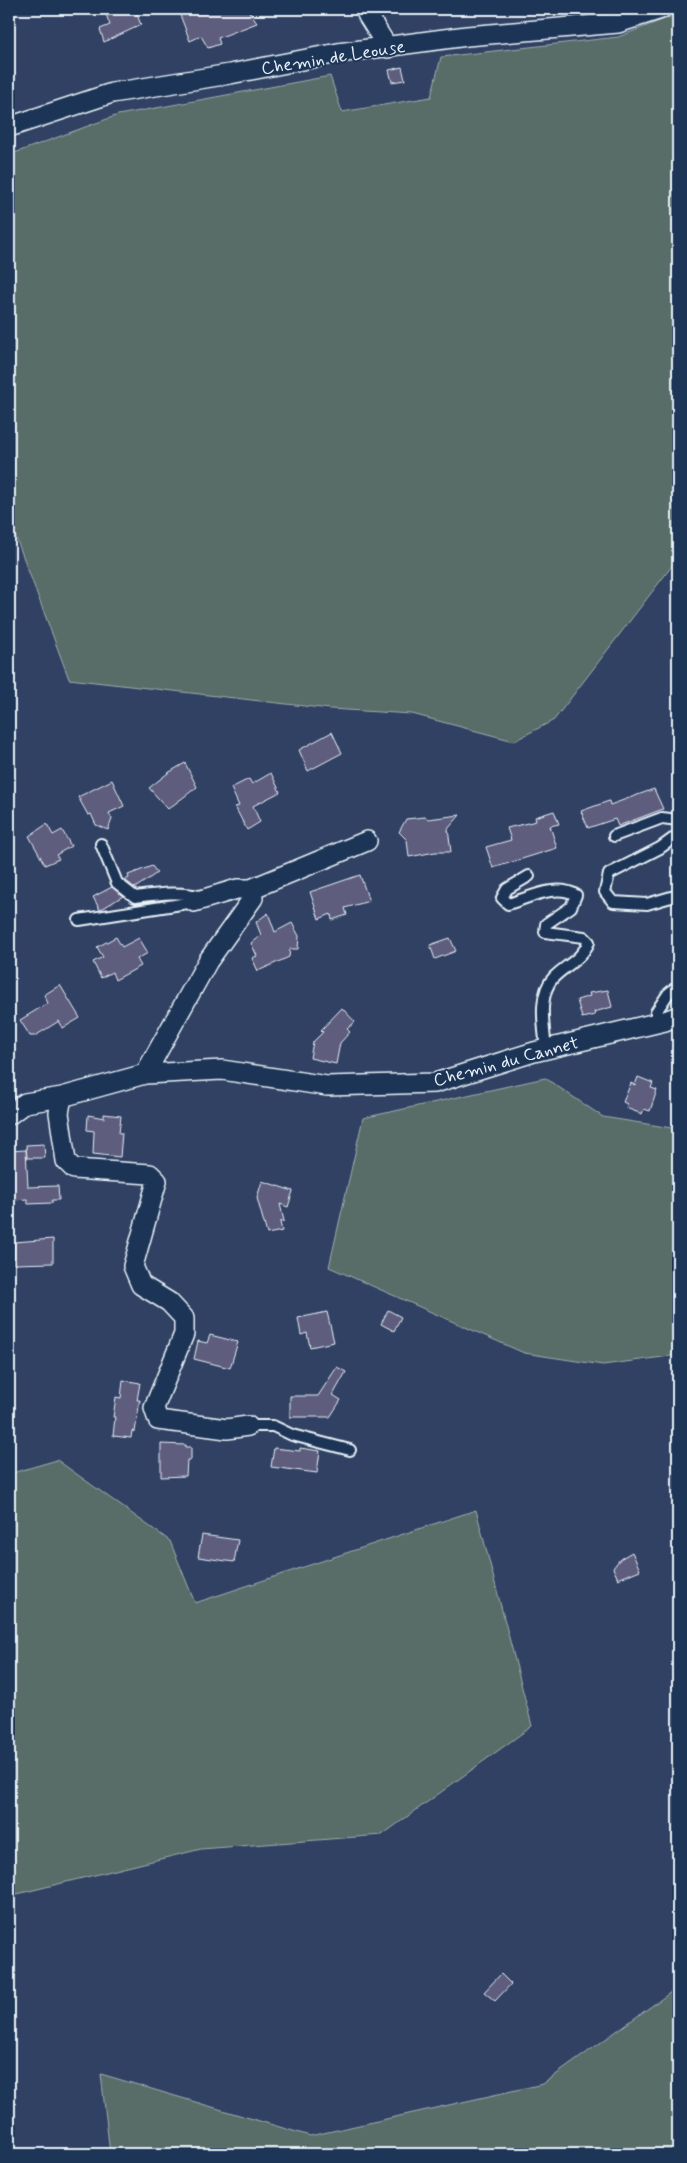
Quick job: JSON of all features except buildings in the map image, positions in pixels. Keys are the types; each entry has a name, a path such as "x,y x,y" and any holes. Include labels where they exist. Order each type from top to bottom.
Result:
{"street":[{"path":"365,9 388,48"},
{"name":"Chemin de Leouse","path":"9,127 112,93 230,74 338,53 388,48 467,36 618,23 661,9"},
{"path":"200,900 237,889 251,889 367,841"},
{"path":"145,1074 208,961 253,898 251,889"},
{"name":"Chemin du Cannet","path":"9,1115 25,1103 62,1097 145,1074 222,1070 327,1086 435,1083 546,1049 672,1018"},
{"path":"62,1097 59,1113 66,1161 74,1169 150,1174 157,1181 133,1266 140,1285 169,1302 184,1318 184,1334 154,1408 158,1420 227,1428 248,1426"}],"lane":[{"path":"614,836 662,818 678,820"},
{"path":"678,835 660,848 609,874 605,892 614,902 647,904 678,895"},
{"path":"101,844 117,883 135,897 188,893 200,900"},
{"path":"530,876 508,889 502,898 508,904 551,891 568,890 576,895 571,907 546,924 545,932 584,937 589,942 585,952 553,978 547,987 543,1007 546,1049"},
{"path":"79,920 200,900"},
{"path":"672,1018 656,1012 668,994 678,986"},
{"path":"248,1426 273,1426 292,1435 350,1450"}],"green space":[{"path":"678,14 678,558 554,720 514,741 412,714 330,709 69,679 9,519 9,155 118,115 330,76 342,112 431,97 441,57 618,37"},
{"path":"545,1078 603,1117 678,1129 678,1355 603,1365 524,1353 329,1267 363,1118"},
{"path":"57,1460 170,1541 195,1603 476,1510 532,1726 382,1835 201,1849 9,1896 9,1474"},
{"path":"678,1987 678,2154 110,2154 101,2074 310,2136 543,2084"}]}
